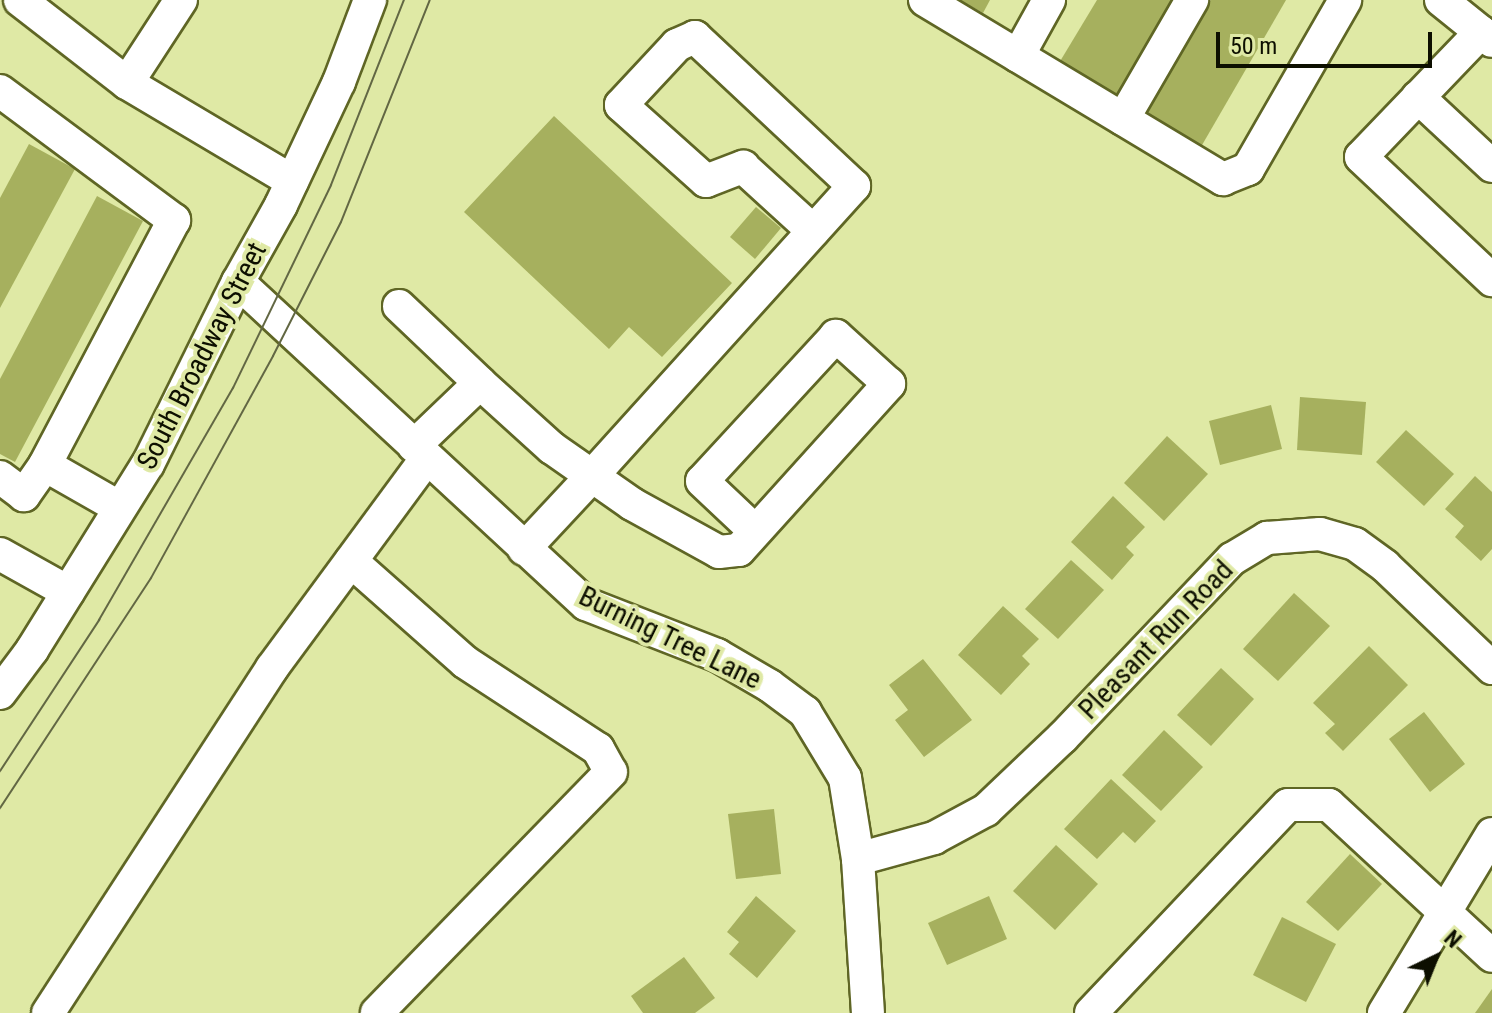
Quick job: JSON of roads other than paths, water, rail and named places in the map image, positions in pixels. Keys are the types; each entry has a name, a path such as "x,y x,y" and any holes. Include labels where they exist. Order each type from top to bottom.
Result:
{"street":[{"path":"20,0 127,83 292,181"},
{"path":"127,83 181,0"},
{"name":"South Broadway Street","path":"0,693 148,464 292,181 339,82 370,0"},
{"path":"925,0 1223,179 1248,169 1345,0"},
{"path":"1018,56 1049,0"},
{"path":"1123,119 1192,0"},
{"path":"1441,0 1486,36 1418,97 1361,157 1492,280"},
{"path":"524,549 854,186 695,37 677,45 621,105 706,181 743,167 813,231"},
{"path":"0,91 174,220 45,465 24,495 0,477"},
{"path":"1418,97 1492,166"},
{"name":"Burning Tree Lane","path":"238,282 586,604 717,655 770,686 805,712 845,778 858,859 868,1013"},
{"path":"399,306 552,448 632,504 719,552 739,550 889,384 836,336 702,481 755,531"},
{"path":"48,1013 272,668 351,561 420,452 480,383"},
{"path":"45,465 120,508"},
{"name":"Pleasant Run Road","path":"858,859 934,838 986,810 1062,738 1232,559 1267,538 1320,534 1355,544 1385,566 1492,668"},
{"path":"0,554 68,592"},
{"path":"351,561 465,662 598,749 611,772 377,1013"},
{"path":"1091,1013 1288,805 1329,805 1492,956"},
{"path":"1384,1013 1492,834"}],"tram line":[{"path":"0,771 99,620 233,388 331,185 404,0"},
{"path":"0,808 151,578 273,356 341,222 430,0"}]}
